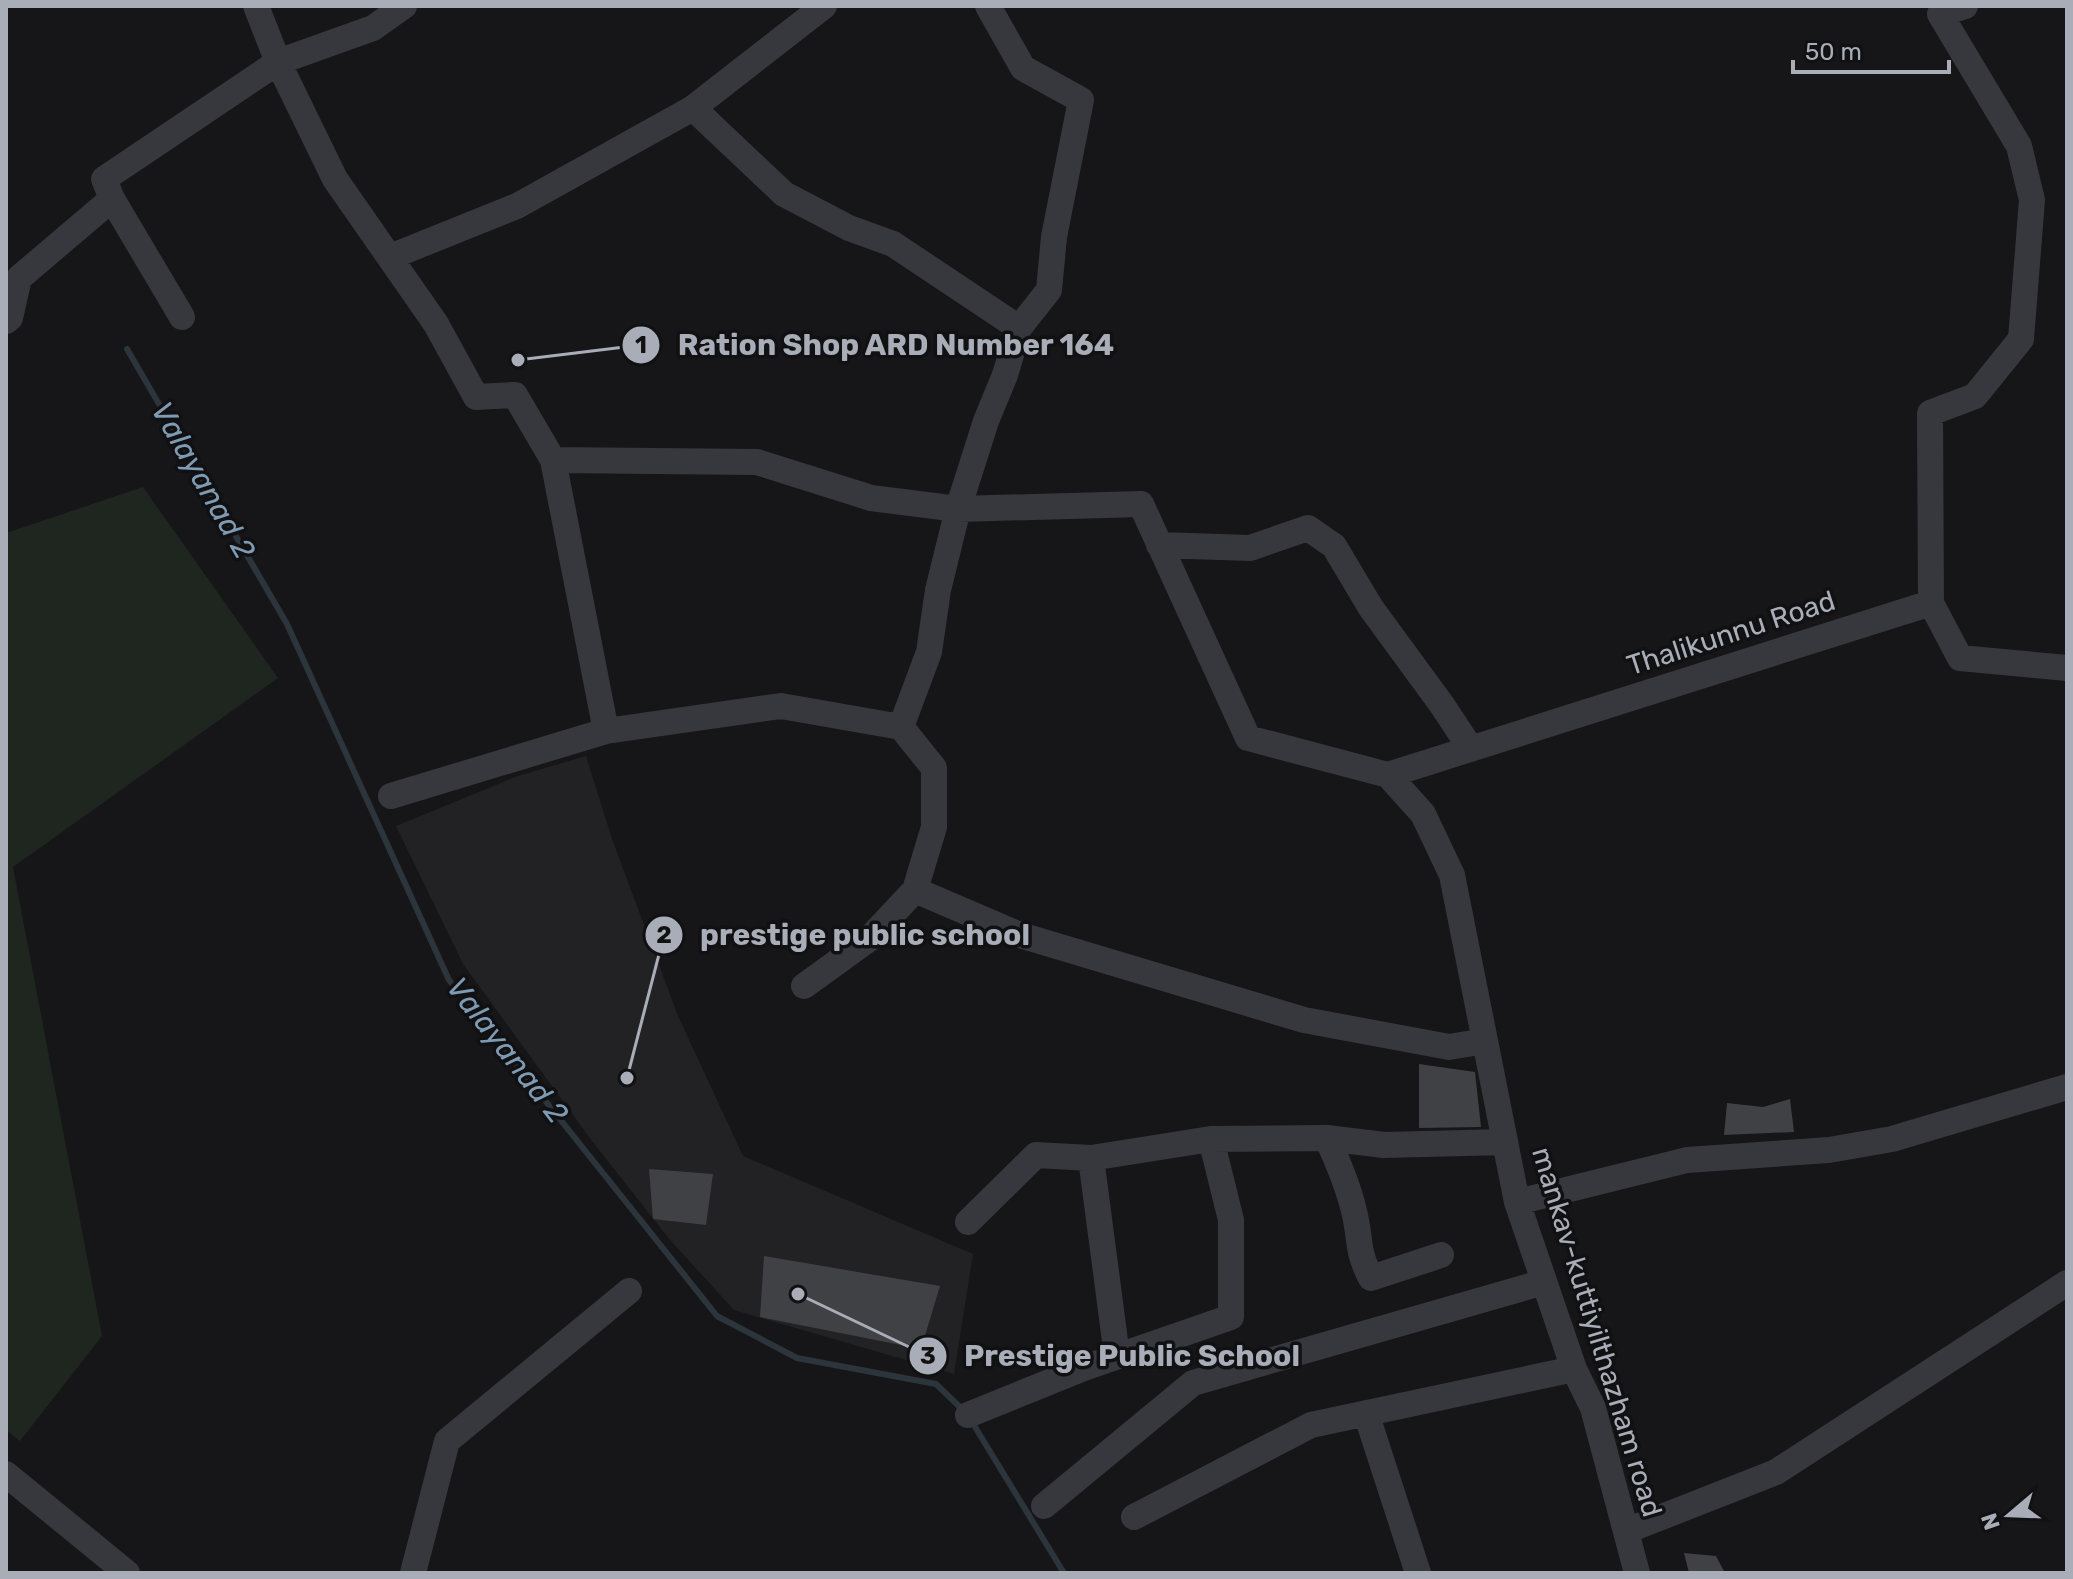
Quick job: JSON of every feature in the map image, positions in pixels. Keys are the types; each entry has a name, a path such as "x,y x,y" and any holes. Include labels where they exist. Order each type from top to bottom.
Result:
{"street":[{"path":"256,6 278,62 335,179 436,324 476,397 515,395 553,460 606,731"},
{"path":"182,317 112,199 104,179 278,62 373,28 404,6"},
{"path":"390,257 517,206 693,108 824,6"},
{"path":"901,727 929,652 938,590 958,509 1019,328 1049,290 1054,237 1081,100 1023,68 988,6"},
{"path":"1946,9 2019,146 2032,200 2021,339 1975,396 1930,413 1931,603 1960,658 2067,668"},
{"path":"693,108 784,194 849,228 893,244 1019,328"},
{"path":"6,321 10,318 19,278 112,199"},
{"path":"553,460 757,462 871,498 958,509 1141,504 1248,738 1388,775"},
{"path":"1159,545 1250,548 1308,528 1334,546 1371,608 1471,749"},
{"name":"Thalikunnu Road","path":"1388,775 1931,603"},
{"path":"391,796 606,731 781,706 901,727 934,768 934,827 915,890 869,939 804,986"},
{"name":"mankav-kuttiyilthazham road","path":"1388,775 1423,814 1452,875 1517,1202 1574,1369 1593,1408 1637,1573"},
{"path":"915,890 1020,935 1304,1020 1449,1047 1485,1041"},
{"path":"1517,1202 1687,1160 1829,1150 1892,1139 2067,1087"},
{"path":"968,1222 1036,1155 1091,1158 1211,1139 1327,1138 1384,1145 1505,1142"},
{"path":"1327,1138 1343,1173 1355,1213 1360,1258 1371,1278 1441,1255"},
{"path":"968,1415 1117,1356 1231,1317 1231,1220 1211,1139"},
{"path":"1091,1158 1117,1356"},
{"path":"1044,1506 1193,1383 1544,1282"},
{"path":"1626,1531 1776,1472 2067,1283"},
{"path":"413,1573 447,1441 629,1291"},
{"path":"1134,1517 1311,1425 1574,1369"},
{"path":"1366,1413 1418,1573"},
{"path":"6,1474 127,1573"}],"shaded area":[{"path":"143,487 278,678 13,867 102,1336 20,1441 6,1430 6,533"},
{"path":"586,756 612,839 678,1016 743,1156 973,1254 954,1374 734,1310 670,1240 592,1141 463,964 396,826 518,776"}],"building":[{"path":"1419,1064 1475,1072 1481,1127 1419,1128"},
{"path":"1790,1099 1794,1132 1724,1135 1727,1103 1763,1107"},
{"path":"649,1169 713,1174 706,1225 653,1219"},
{"path":"764,1256 940,1286 921,1349 760,1317"},
{"path":"1684,1553 1716,1556 1725,1573 1689,1573"}],"waterway":[{"name":"Valayanad 2","path":"127,349 287,624 449,980 717,1316 797,1358 936,1384 963,1410"},
{"name":"Valayanad 2","path":"972,1422 1064,1573"}],"place":[{"name":"Ration Shop ARD Number 164","path":"518,360"},
{"name":"prestige public school","path":"627,1078"},
{"name":"Prestige Public School","path":"798,1294"}]}
